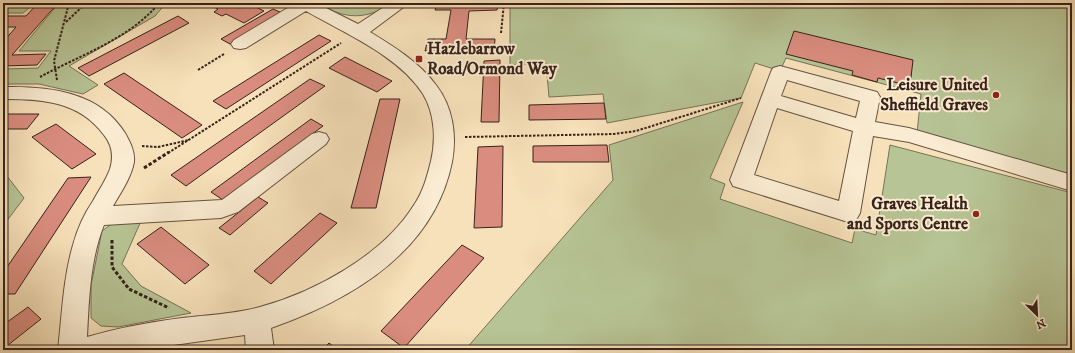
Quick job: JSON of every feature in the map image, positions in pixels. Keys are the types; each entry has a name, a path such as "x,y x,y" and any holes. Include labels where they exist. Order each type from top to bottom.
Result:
{"street":[{"path":"358,32 401,3"},
{"path":"86,350 119,340 257,320 332,291 368,269 396,243 416,221 433,193 442,167 444,137 440,112 430,90 406,65 358,32 306,4 240,44"},
{"path":"780,72 870,97 864,127 848,213 741,180 780,72"},
{"path":"12,93 53,95 83,104 99,113 112,129 122,145 123,162 113,187 96,216 85,244 78,278 72,350"},
{"path":"771,100 864,127 908,135 1072,183"},
{"path":"96,216 221,210 230,206 319,139"},
{"path":"257,320 260,350"}],"path":[{"path":"53,95 58,82 53,69 53,56 66,22 69,3"},
{"path":"66,22 86,3"},
{"path":"12,93 53,69 102,46 155,10 159,3"},
{"path":"501,33 504,3"},
{"path":"113,187 191,140 358,32"},
{"path":"198,70 240,44"},
{"path":"444,137 614,134 636,131 741,98"},
{"path":"122,145 158,147 191,140"},
{"path":"119,215 112,236 112,267 129,289 158,304 177,311 196,329"}],"green space":[{"path":"3,3 35,3 23,13 3,13"},
{"path":"59,3 166,3 155,16 69,66 98,85 83,94 39,84 3,84 5,69 38,68 51,51 19,51"},
{"path":"319,3 392,3 374,13 356,16 337,13"},
{"name":"Leisure United Sheffield Graves","path":"510,3 1072,3 1072,186 917,133 921,94 786,58 780,71 755,63 741,98 607,123 603,94 549,97 546,63 510,65"},
{"name":"Graves Health and Sports Centre","path":"743,102 710,178 725,184 720,199 852,243 855,229 876,235 890,145 1072,193 1072,350 465,350 613,180 609,145"},
{"path":"3,171 24,198 3,226"},
{"path":"141,221 122,264 141,286 191,313 118,327 101,326 91,318 91,285 102,231 114,222"}],"building":[{"path":"38,3 58,3 12,55 46,54 37,65 3,66 3,42 16,27 3,27 3,16 26,16"},
{"path":"205,3 230,3 240,8 248,3 264,11 244,23 226,14 222,16 214,12 218,9"},
{"path":"437,3 498,3 497,10 469,11 466,39 495,39 494,51 483,51 482,54 471,54 471,51 425,51 428,39 446,39 451,10 435,10"},
{"path":"273,9 282,13 230,44 221,39"},
{"path":"178,16 189,23 89,76 78,68"},
{"name":"Leisure United Sheffield Graves","path":"794,31 913,60 910,86 878,78 877,82 852,75 853,71 786,54"},
{"path":"319,35 331,41 226,109 213,101"},
{"path":"345,57 392,81 377,92 329,68"},
{"path":"500,60 499,122 481,122 484,61"},
{"path":"124,73 202,125 182,138 104,84"},
{"path":"310,79 325,86 186,186 171,175"},
{"path":"380,99 400,99 376,208 351,208"},
{"path":"604,103 606,119 529,120 529,105"},
{"path":"3,114 39,114 27,129 3,129"},
{"path":"311,119 323,126 223,200 211,192"},
{"path":"56,124 96,154 72,169 32,137"},
{"path":"607,145 609,162 533,162 533,146"},
{"path":"503,146 502,227 474,228 478,147"},
{"path":"91,177 15,294 3,294 3,273 68,178"},
{"path":"258,197 268,203 230,235 219,228"},
{"path":"320,213 337,223 271,284 254,271"},
{"path":"161,227 209,265 185,284 137,244"},
{"path":"462,245 484,258 404,348 381,331"},
{"path":"28,307 41,319 3,349 3,325"},
{"path":"329,343 338,350 322,350"}],"place":[{"name":"Hazlebarrow Road/Ormond Way","path":"419,59"},
{"name":"Leisure United Sheffield Graves","path":"996,95"},
{"name":"Graves Health and Sports Centre","path":"976,214"}]}
